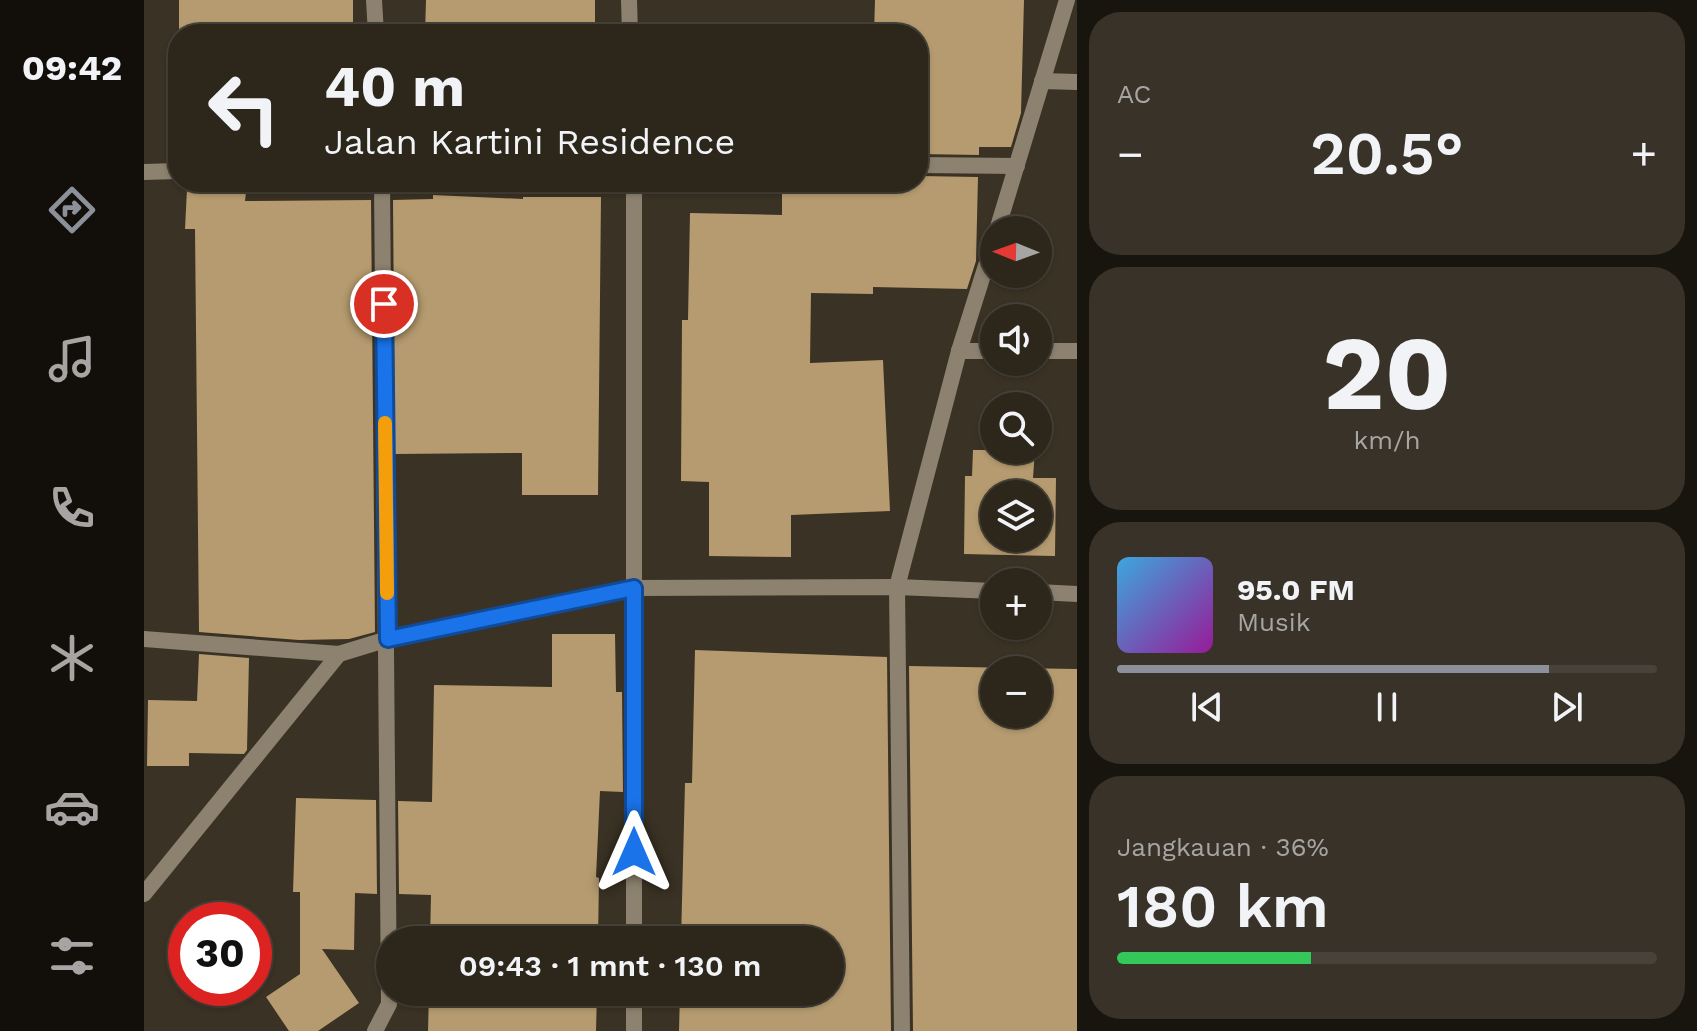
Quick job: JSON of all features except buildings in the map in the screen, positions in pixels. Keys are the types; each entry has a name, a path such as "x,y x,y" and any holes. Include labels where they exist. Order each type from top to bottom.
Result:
{"street":[{"path":"374,0 375,24"},
{"path":"629,0 630,24"},
{"path":"1001,216 1067,0"},
{"path":"1042,81 1077,82"},
{"path":"928,165 1017,166"},
{"path":"144,172 168,171"},
{"path":"375,1031 389,1004 382,192"},
{"path":"634,192 634,926"},
{"path":"902,1031 897,587 959,351 980,284"},
{"path":"959,351 980,351"},
{"path":"1052,351 1077,351"},
{"path":"144,639 339,654 388,639 634,588 897,587 980,590"},
{"path":"1052,593 1077,594"},
{"path":"144,894 339,654"},
{"path":"634,1006 634,1031"}],"slow traffic":[{"path":"385,423 387,593"}],"route":[{"path":"384,304 388,639 634,588 634,852"}]}
